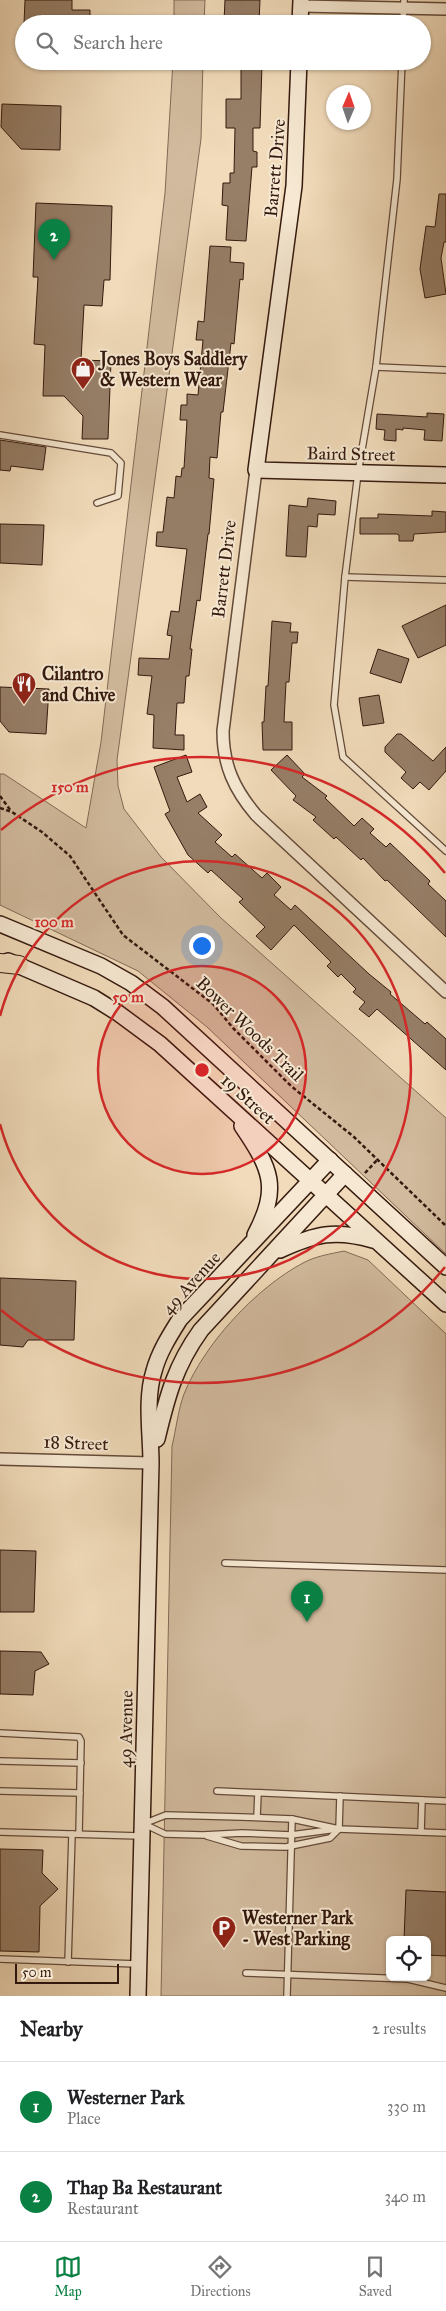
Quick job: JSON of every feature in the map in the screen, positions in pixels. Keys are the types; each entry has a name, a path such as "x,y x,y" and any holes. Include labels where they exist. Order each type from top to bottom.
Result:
{"main road":[{"path":"0,963 19,965"}],"street":[{"path":"301,3 404,4 446,10"},
{"name":"Barrett Drive","path":"299,70 294,186 223,731 226,766 239,793 256,815 446,992"},
{"name":"Baird Street","path":"256,470 446,475"},
{"name":"19 Street","path":"0,924 84,958 131,984 163,1007 446,1267"},
{"name":"19 Street","path":"0,958 76,989 118,1012 160,1044 446,1304"},
{"path":"231,1108 261,1154 269,1175 269,1198 266,1214 246,1251"},
{"name":"49 Avenue","path":"138,1996 151,1463 150,1398 153,1372 180,1319 330,1160"},
{"name":"49 Avenue","path":"151,1463 167,1393 186,1350 201,1330 345,1174"},
{"path":"274,1252 307,1238 326,1233 352,1235 376,1241"},
{"name":"18 Street","path":"0,1459 151,1463"}],"lane":[{"path":"402,70 397,180 376,366 358,473 334,705 343,757 446,851"},
{"path":"376,366 446,370"},
{"path":"0,435 111,453 121,463 118,496 97,503"},
{"path":"346,577 446,580"},
{"path":"225,1562 446,1570"},
{"path":"0,1733 79,1737 81,1741 80,1793 75,1834 68,1962"},
{"path":"0,1761 81,1763"},
{"path":"0,1791 80,1793"},
{"path":"216,1791 446,1801"},
{"path":"257,1817 258,1793"},
{"path":"202,1835 241,1846 292,1846 330,1838 339,1829 340,1796"},
{"path":"421,1832 422,1800"},
{"path":"143,1830 166,1815 292,1819 339,1829 446,1833"},
{"path":"287,1996 292,1819"},
{"path":"0,1832 75,1834 143,1830 165,1834 242,1833 292,1835 339,1829"},
{"path":"0,1959 139,1964"},
{"path":"246,1973 408,1979 446,1988"}],"path":[{"path":"0,796 12,812"},
{"name":"Bower Woods Trail","path":"0,808 12,812 42,832 70,856 123,935 213,1004 233,1028 291,1086 378,1159 446,1226"},
{"path":"362,1177 378,1159"}],"shaded area":[{"path":"174,0 205,0 204,15 174,15"},
{"path":"172,70 203,70 201,139 117,760 118,786 124,809 161,857 221,918 446,1118 446,1254 207,1027 138,971 0,905 0,774 4,774 86,828 101,742 165,193"},
{"path":"344,1251 368,1260 446,1334 446,1996 161,1996 172,1446 180,1407 184,1394 204,1356 233,1319 267,1287 303,1263 318,1257"}],"building":[{"path":"25,0 72,0 72,10 90,10 90,15 24,15"},
{"path":"225,0 260,0 259,15 224,15"},
{"path":"241,70 262,70 260,128 253,128 253,151 257,152 257,167 252,167 246,241 226,240 228,206 222,205 223,183 230,183 230,173 234,173 235,128 226,128 226,99 241,99"},
{"path":"2,104 61,106 60,150 21,149 1,127"},
{"path":"439,194 446,194 446,242 444,242 441,258 446,294 425,298 420,269 426,226 435,227"},
{"path":"36,203 112,206 110,280 104,280 102,306 84,305 81,360 111,361 108,439 82,439 83,416 64,396 43,396 45,345 34,344 38,277 33,277"},
{"path":"210,246 231,247 230,262 244,263 243,280 240,279 234,344 231,343 223,412 221,412 217,458 210,457 209,478 214,479 209,534 200,601 197,600 190,649 192,649 189,676 186,676 184,703 177,703 175,735 184,735 184,750 153,748 154,715 147,714 152,676 138,675 139,658 169,659 172,636 167,635 171,611 179,612 187,549 156,546 157,532 163,532 167,497 174,498 176,476 181,477 182,468 184,468 187,420 180,420 181,405 187,405 187,394 198,395 203,340 196,340 198,321 204,322"},
{"path":"427,413 444,414 442,441 424,440 425,430 403,428 403,430 396,429 396,441 384,440 385,430 376,429 377,414 427,417"},
{"path":"0,440 46,447 43,470 11,466 10,471 0,470"},
{"path":"308,498 336,501 335,515 318,514 317,527 308,526 306,557 286,556 289,505 307,507"},
{"path":"432,511 446,512 446,532 414,534 413,541 399,541 399,535 397,534 360,534 360,518 378,518 378,514 432,516"},
{"path":"0,524 44,525 42,565 0,563"},
{"path":"446,605 446,645 418,658 402,626"},
{"path":"272,621 291,623 290,632 298,632 297,643 292,643 289,682 286,682 284,722 292,722 292,750 263,750 262,722 264,722 266,686 268,686"},
{"path":"378,649 409,659 401,683 370,673"},
{"name":"Cilantro and Chive","path":"0,687 49,689 46,734 9,732 0,721"},
{"path":"379,695 384,723 363,726 359,698"},
{"path":"397,734 401,734 433,761 446,747 446,771 429,790 420,782 413,789 401,778 406,772 385,752 385,747"},
{"path":"186,755 192,772 177,777 187,802 200,794 207,807 198,813 222,835 215,842 232,857 235,854 262,878 267,873 281,887 274,895 291,910 295,905 391,992 390,994 446,1039 446,1070 377,1009 369,1017 359,1009 365,1002 353,992 356,989 341,974 338,977 327,966 331,962 294,925 271,950 256,936 265,927 239,902 243,899 211,870 208,873 188,855 165,814 170,811 154,767"},
{"path":"287,755 305,774 302,777 327,796 325,798 354,826 362,818 374,829 370,833 386,847 390,843 430,881 428,884 446,901 446,937 363,858 361,860 336,837 334,839 313,820 316,817 293,800 296,796 271,770"},
{"path":"0,1278 76,1281 74,1340 28,1340 23,1347 0,1345"},
{"path":"0,1550 36,1551 34,1612 0,1612"},
{"path":"0,1651 41,1652 49,1664 35,1671 33,1695 0,1694"},
{"path":"0,1849 43,1850 42,1873 58,1889 40,1906 39,1952 0,1951"},
{"path":"406,1890 446,1892 446,1956 431,1955 431,1936 404,1936"}],"place":[{"name":"Thap Ba Restaurant","path":"54,260"},
{"name":"Jones Boys Saddlery & Western Wear","path":"83,390"},
{"name":"Cilantro and Chive","path":"24,705"},
{"name":"Westerner Park","path":"307,1622"},
{"name":"Westerner Park - West Parking","path":"224,1949"}]}
